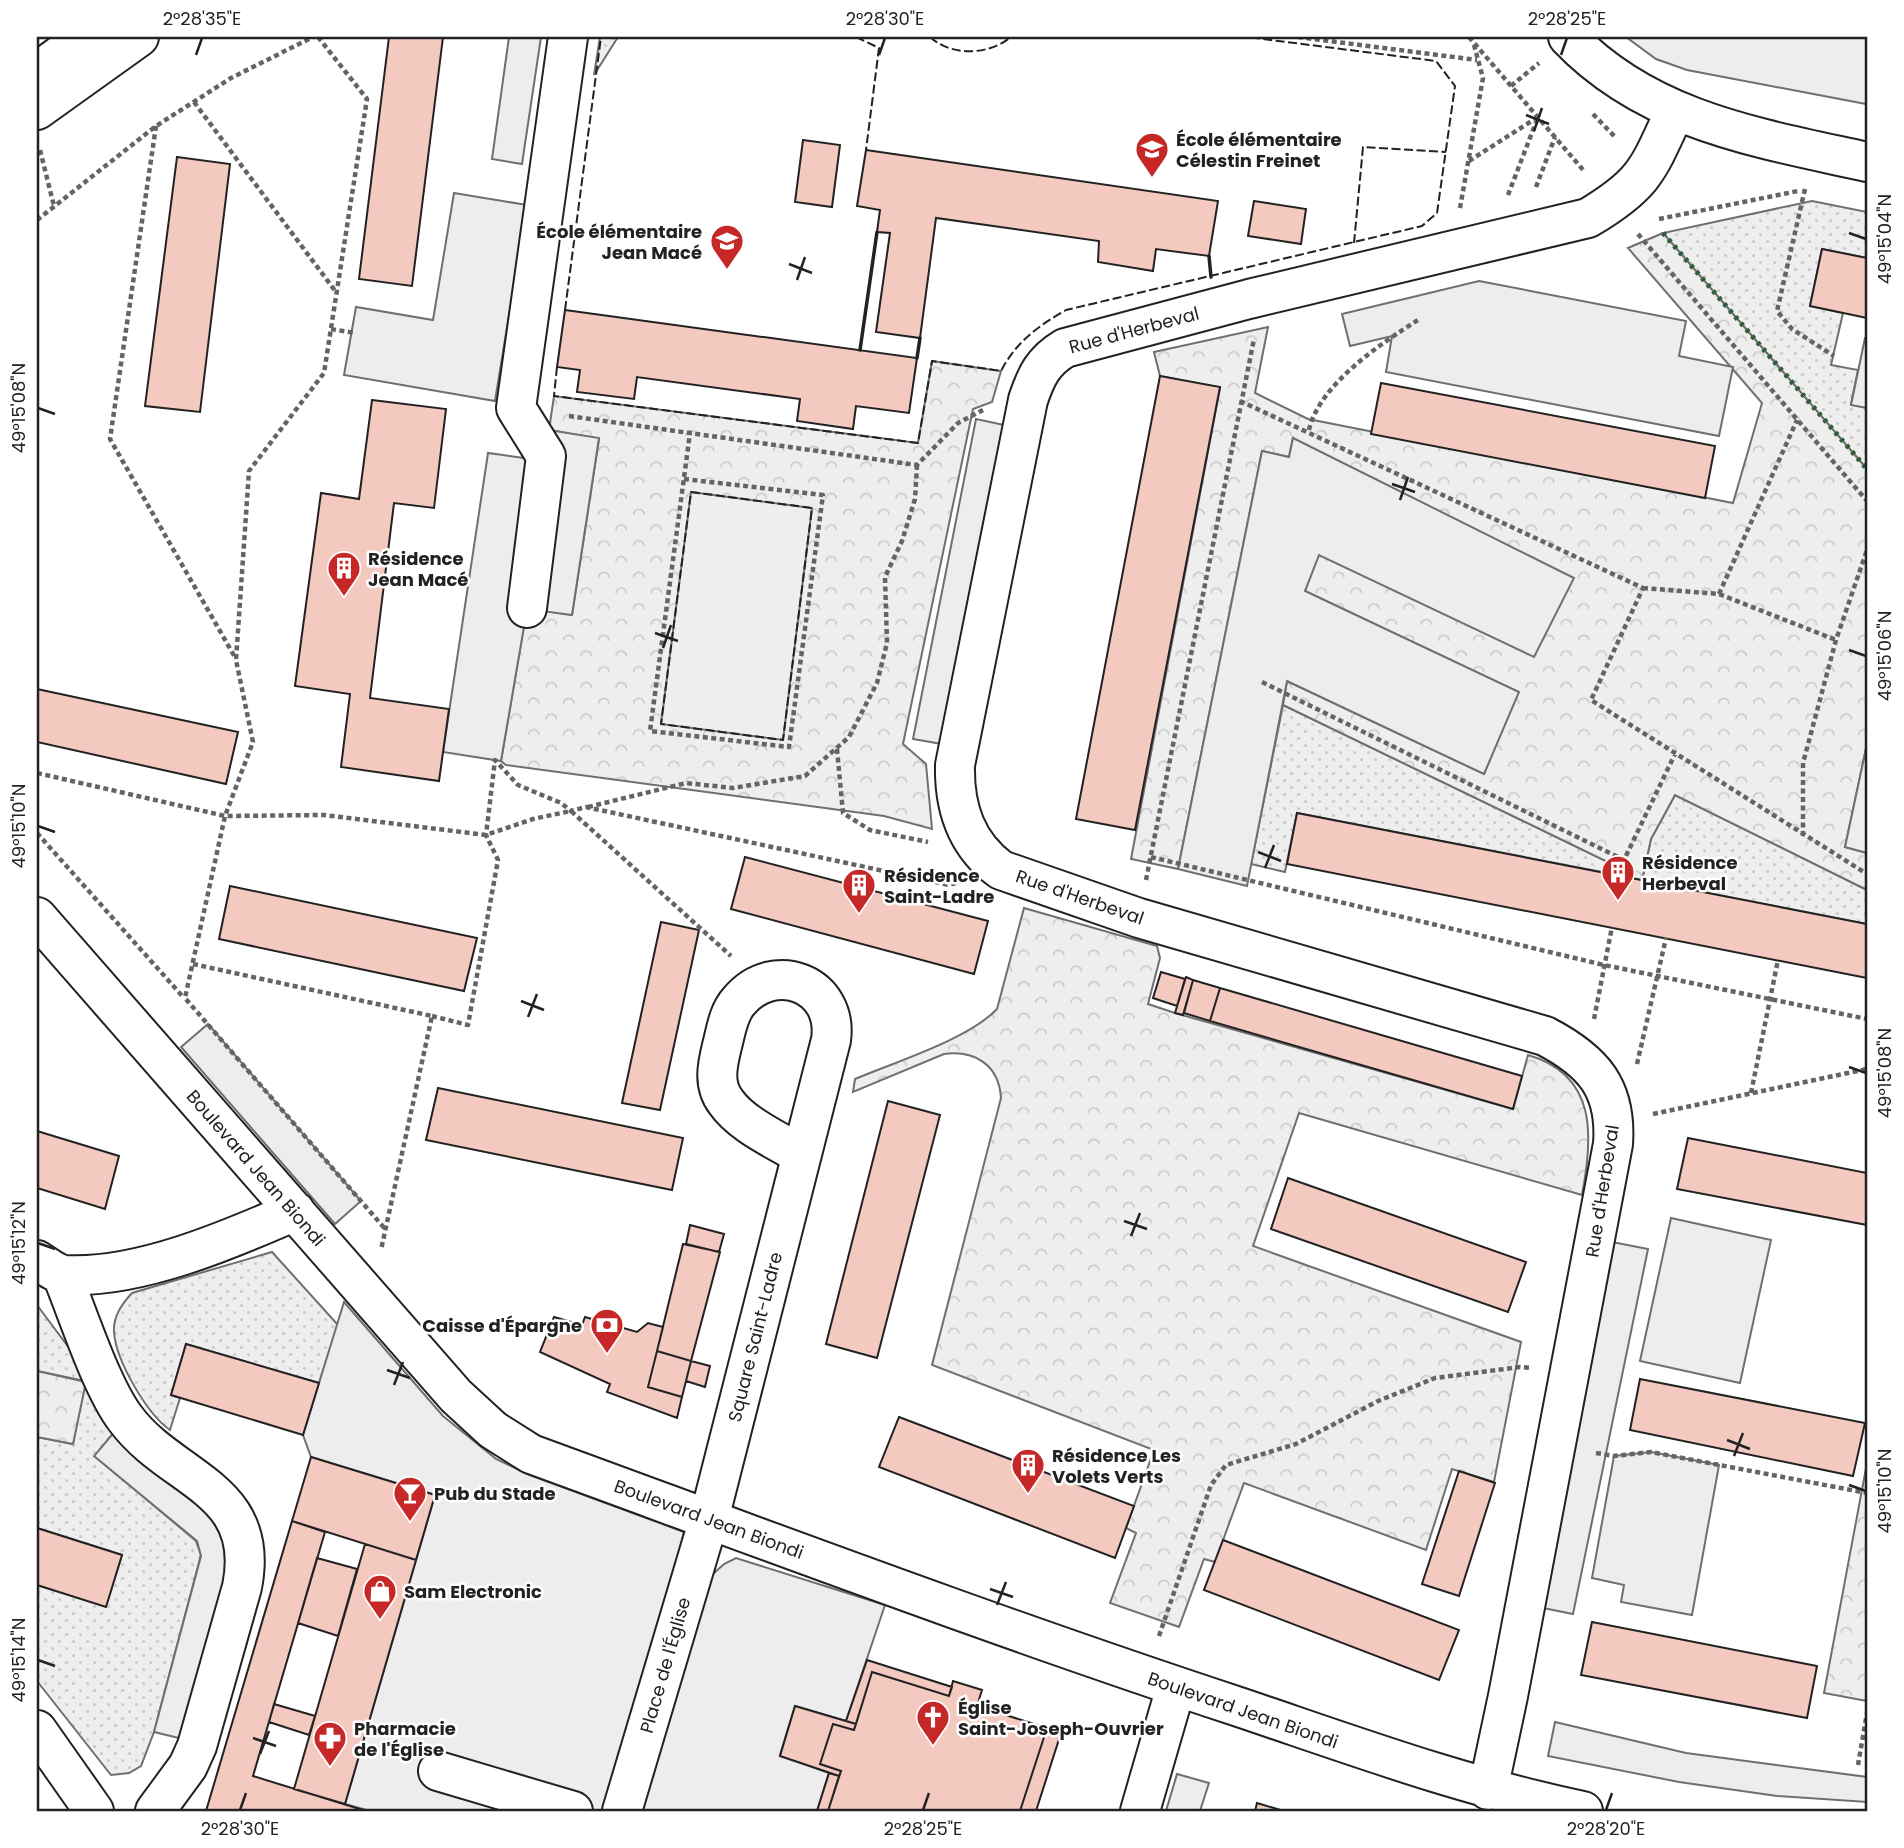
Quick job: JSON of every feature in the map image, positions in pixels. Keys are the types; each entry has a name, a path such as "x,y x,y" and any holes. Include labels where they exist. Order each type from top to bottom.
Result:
{"street":[{"path":"37,72 85,37"},
{"path":"37,110 139,37"},
{"path":"527,608 546,456 516,408 568,37"},
{"path":"1555,49 1604,71 1650,100 1675,111 1730,131 1851,158"},
{"name":"Rue d'Herbeval","path":"1468,1794 1556,1444 1570,1374 1615,1122 1612,1106 1601,1083 1575,1053 1545,1036 1139,918 988,857 958,809 955,765 1028,400 1041,367 1065,348 1249,299 1588,218 1621,214 1637,183 1650,166 1675,111"},
{"name":"Boulevard Jean Biondi","path":"37,917 456,1396 512,1444 709,1519 1468,1794 1583,1811"},
{"name":"Square Saint-Ladre","path":"709,1519 831,1040 831,1012 815,990 804,983 775,980 759,984"},
{"path":"759,984 738,1001 730,1014 720,1054 718,1089 727,1104 739,1115 801,1155"},
{"path":"155,1811 188,1766 197,1746 242,1587 246,1547 240,1528 219,1497 198,1477 153,1446 124,1418 49,1267 120,1270 173,1258 295,1211"},
{"name":"Place de l'Église","path":"622,1811 709,1519"},
{"path":"1140,1811 1161,1681"},
{"path":"37,1730 94,1811"},
{"path":"438,1771 573,1811"}],"path":[{"path":"37,220 156,126 232,78 316,37 367,99 324,373 249,471 236,660 253,742 225,816 185,998"},
{"path":"1298,37 1478,60"},
{"path":"1469,37 1867,502"},
{"path":"1460,212 1483,78 1473,42"},
{"path":"1550,70 1555,49"},
{"path":"194,102 337,293"},
{"path":"1588,109 1626,148"},
{"path":"1468,162 1538,117"},
{"path":"1506,200 1538,117"},
{"path":"156,126 110,439 236,660"},
{"path":"1534,193 1555,137"},
{"path":"37,143 54,206"},
{"path":"1621,214 1828,184 1851,158"},
{"path":"1805,189 1777,311 1791,329 1834,356"},
{"path":"1309,430 1325,397 1361,360 1418,320"},
{"path":"1139,918 1256,328"},
{"path":"331,329 355,332"},
{"path":"37,775 225,816 324,815 486,835 533,819 686,783 733,788 804,776 849,737 877,683 887,643 885,577 902,541 915,499 918,465 958,423 989,407 1028,400"},
{"path":"1240,401 1309,430 1643,588 1719,594 1836,640"},
{"path":"516,408 918,465"},
{"path":"1719,594 1797,420"},
{"path":"684,479 823,495 789,747 650,731 690,433"},
{"path":"1803,836 1802,763 1836,640 1867,550"},
{"path":"1643,588 1591,700 1867,874"},
{"path":"1262,682 1624,860"},
{"path":"837,748 844,813 870,830 988,857"},
{"path":"1621,876 1624,860 1675,754"},
{"path":"192,964 468,1025 498,860 486,835 495,760 518,785 561,803 571,811 703,927 759,984"},
{"path":"586,807 949,885 988,857"},
{"path":"37,833 185,998 386,1230"},
{"path":"1151,857 1604,965 1867,1019"},
{"path":"1575,1053 1593,1026 1612,927"},
{"path":"1635,1073 1666,938"},
{"path":"1751,1093 1778,960"},
{"path":"371,1299 432,1016"},
{"path":"1615,1122 1867,1069"},
{"path":"1161,1681 1211,1485 1226,1465 1296,1444 1378,1401 1435,1378 1520,1367 1570,1374"},
{"path":"1556,1444 1614,1456 1651,1452 1867,1493"},
{"path":"1858,1765 1867,1713"}],"green space":[{"path":"600,37 618,37 594,75"},
{"path":"1812,201 1867,212 1867,258 1822,249 1810,306 1843,313 1831,365 1858,370 1851,404 1867,408 1867,469 1663,233"},
{"path":"1663,233 1867,469 1867,744 1845,847 1867,853 1867,890 1675,795 1651,839 1642,880 1607,873 1608,862 1283,705 1287,681 1484,774 1518,692 1305,591 1319,554 1534,656 1293,438 1289,457 1262,451 1178,869 1131,859 1220,388 1160,376 1154,352 1268,327 1255,393 1308,419 1733,503 1762,403 1628,248"},
{"path":"932,361 1001,371 992,402 973,409 903,744 926,764 932,829 884,816 506,765 501,761 527,608 572,615 599,439 549,430 554,396 918,443"},
{"path":"691,492 812,508 783,740 661,724"},
{"path":"1283,705 1608,862 1607,873 1297,813 1285,872 1251,864"},
{"path":"1675,795 1867,890 1867,924 1642,880 1651,839"},
{"path":"1024,908 1157,946 1160,958 1148,1004 1175,1013 1513,1109 1528,1055 1551,1064 1568,1077 1579,1093 1588,1131 1582,1195 1299,1113 1253,1246 1521,1342 1494,1482 1452,1469 1426,1550 1244,1483 1215,1562 1204,1559 1179,1627 1110,1603 1136,1533 1126,1528 1154,1450 932,1365 1001,1098 999,1086 996,1077 983,1062 975,1057 955,1053 944,1054 853,1092 855,1079 950,1040 969,1030 997,1009"},
{"path":"272,1252 338,1325 319,1383 186,1344 171,1395 180,1398 170,1430 143,1400 120,1357 114,1332 119,1311 132,1293"},
{"path":"37,1305 87,1372 116,1430 95,1456 196,1541 201,1555 154,1732 141,1766 129,1773 111,1775 37,1681 37,1585 106,1606 122,1555 37,1528 37,1437 73,1444 85,1381 37,1371"},
{"path":"37,1371 86,1382 73,1444 37,1437"},
{"path":"1867,1463 1867,1701 1824,1693"}],"shaded area":[{"path":"509,37 541,37 522,164 492,159"},
{"path":"1626,37 1867,37 1866,104 1687,70 1656,59"},
{"path":"454,193 527,205 495,401 344,375 356,307 433,320"},
{"path":"1479,281 1686,321 1679,356 1733,367 1719,436 1386,372 1392,336 1350,346 1342,314"},
{"path":"1867,338 1867,408 1851,405"},
{"path":"976,419 1004,425 942,744 913,739"},
{"path":"549,430 599,438 572,615 527,609 501,761 443,752 488,453 545,461"},
{"path":"1293,438 1574,578 1534,657 1319,555 1305,591 1519,692 1484,774 1287,681 1247,886 1178,869 1262,451 1289,457"},
{"path":"1867,744 1867,853 1845,847"},
{"path":"208,1024 361,1201 335,1224 181,1047"},
{"path":"1671,1218 1771,1240 1740,1383 1640,1361"},
{"path":"1612,1242 1648,1249 1573,1614 1538,1607"},
{"path":"344,1302 443,1416 496,1459 530,1475 684,1532 651,1664 713,1574 736,1558 885,1605 846,1721 795,1706 780,1755 829,1773 817,1811 370,1811 345,1804 435,1495 311,1457 303,1435"},
{"path":"116,1430 221,1521 229,1561 183,1739 154,1732 201,1556 197,1541 94,1456"},
{"path":"1651,1452 1719,1465 1692,1615 1621,1602 1624,1585 1592,1578 1614,1456"},
{"path":"1555,1722 1686,1753 1867,1777 1867,1802 1777,1796 1679,1782 1548,1756"},
{"path":"1177,1774 1209,1783 1200,1811 1166,1811"}],"building":[{"path":"389,37 443,37 412,286 359,279"},
{"path":"803,140 840,145 832,207 795,202"},
{"path":"866,150 1218,201 1209,256 1156,249 1153,271 1098,262 1099,241 936,218 920,338 876,332 890,233 877,232 880,210 857,206"},
{"path":"177,157 230,164 200,412 145,406"},
{"path":"1254,201 1306,209 1301,244 1248,236"},
{"path":"1822,249 1867,258 1867,318 1810,306"},
{"path":"565,310 917,358 909,413 856,406 853,429 797,421 800,399 637,377 634,399 577,392 580,370 557,367"},
{"path":"1160,376 1220,387 1135,830 1076,819"},
{"path":"1381,383 1715,446 1705,498 1371,434"},
{"name":"Résidence Jean Macé","path":"372,400 446,409 434,508 394,503 370,698 449,709 439,781 341,767 350,694 295,686 321,493 359,499"},
{"path":"37,689 238,732 226,784 37,742"},
{"name":"Résidence Herbeval","path":"1297,813 1867,924 1867,978 1287,864"},
{"name":"Résidence Saint-Ladre","path":"745,857 988,921 974,974 731,909"},
{"path":"230,886 477,938 464,991 219,939"},
{"path":"661,922 699,930 660,1110 622,1103"},
{"path":"1161,972 1185,979 1177,1006 1153,998"},
{"path":"1186,977 1193,980 1183,1015 1175,1013"},
{"path":"1193,980 1220,988 1210,1021 1184,1013"},
{"path":"1220,988 1522,1076 1513,1109 1210,1021"},
{"path":"438,1088 683,1138 672,1190 426,1140"},
{"path":"888,1101 940,1115 877,1358 826,1344"},
{"path":"37,1131 119,1156 105,1209 37,1188"},
{"path":"1688,1138 1867,1173 1867,1225 1677,1189"},
{"path":"1288,1178 1526,1262 1508,1312 1271,1229"},
{"path":"690,1225 724,1234 719,1252 686,1244"},
{"path":"683,1244 720,1252 691,1361 657,1351"},
{"path":"554,1317 582,1325 585,1317 637,1332 648,1323 663,1327 648,1387 682,1397 677,1418 607,1392 610,1384 540,1352"},
{"path":"186,1344 319,1383 303,1435 171,1395"},
{"path":"657,1351 691,1361 682,1397 648,1387"},
{"path":"691,1361 710,1366 705,1387 686,1381"},
{"path":"1640,1379 1865,1423 1853,1476 1630,1430"},
{"name":"Résidence Les Volets Verts","path":"899,1417 1134,1506 1115,1558 879,1467"},
{"path":"311,1457 435,1495 416,1560 292,1521"},
{"path":"1459,1471 1495,1483 1459,1596 1422,1584"},
{"path":"292,1521 325,1532 253,1776 366,1811 206,1811"},
{"path":"37,1528 122,1555 106,1607 37,1585"},
{"path":"1223,1540 1459,1630 1439,1680 1204,1590"},
{"path":"365,1544 416,1560 345,1804 294,1789"},
{"path":"317,1558 357,1569 338,1636 298,1623"},
{"path":"1592,1622 1817,1666 1807,1718 1581,1675"},
{"path":"867,1660 952,1687 949,1696 872,1672 856,1724 846,1721"},
{"name":"Église Saint-Joseph-Ouvrier","path":"872,1672 949,1696 953,1681 982,1690 977,1706 1047,1728 1020,1811 828,1811 841,1771 820,1764 833,1724 854,1730"},
{"path":"274,1704 315,1716 309,1735 269,1722"},
{"path":"795,1706 856,1724 854,1730 833,1724 820,1764 841,1771 839,1776 780,1756"},
{"path":"1047,1728 1061,1733 1036,1811 1020,1811"},
{"path":"829,1773 839,1776 828,1811 817,1811"},
{"path":"1257,1803 1284,1811 1255,1811"}],"hedge":[{"path":"1663,233 1867,469"}],"fence":[{"path":"565,310 601,37"},
{"path":"856,37 879,48 866,150"},
{"path":"930,37 959,51 982,50 1011,37"},
{"path":"557,367 554,396 918,443 932,361 1001,371 1014,351 1029,336 1066,310 1422,226 1437,213 1455,86 1436,61 1247,37"},
{"path":"1354,243 1363,147 1446,152"},
{"path":"691,492 812,508 783,740 661,724 691,492"}],"wall":[{"path":"860,350 877,232"},
{"path":"1209,256 1211,277"},
{"path":"917,358 920,338"}],"place":[{"name":"École élémentaire Célestin Freinet","path":"1152,179"},
{"name":"École élémentaire Jean Macé","path":"727,271"},
{"name":"Résidence Jean Macé","path":"344,598"},
{"name":"Résidence Herbeval","path":"1618,902"},
{"name":"Résidence Saint-Ladre","path":"859,915"},
{"name":"Caisse d'Épargne","path":"607,1355"},
{"name":"Résidence Les Volets Verts","path":"1028,1495"},
{"name":"Pub du Stade","path":"410,1523"},
{"name":"Sam Electronic","path":"380,1621"},
{"name":"Église Saint-Joseph-Ouvrier","path":"933,1747"},
{"name":"Pharmacie de l'Église","path":"330,1768"}]}
